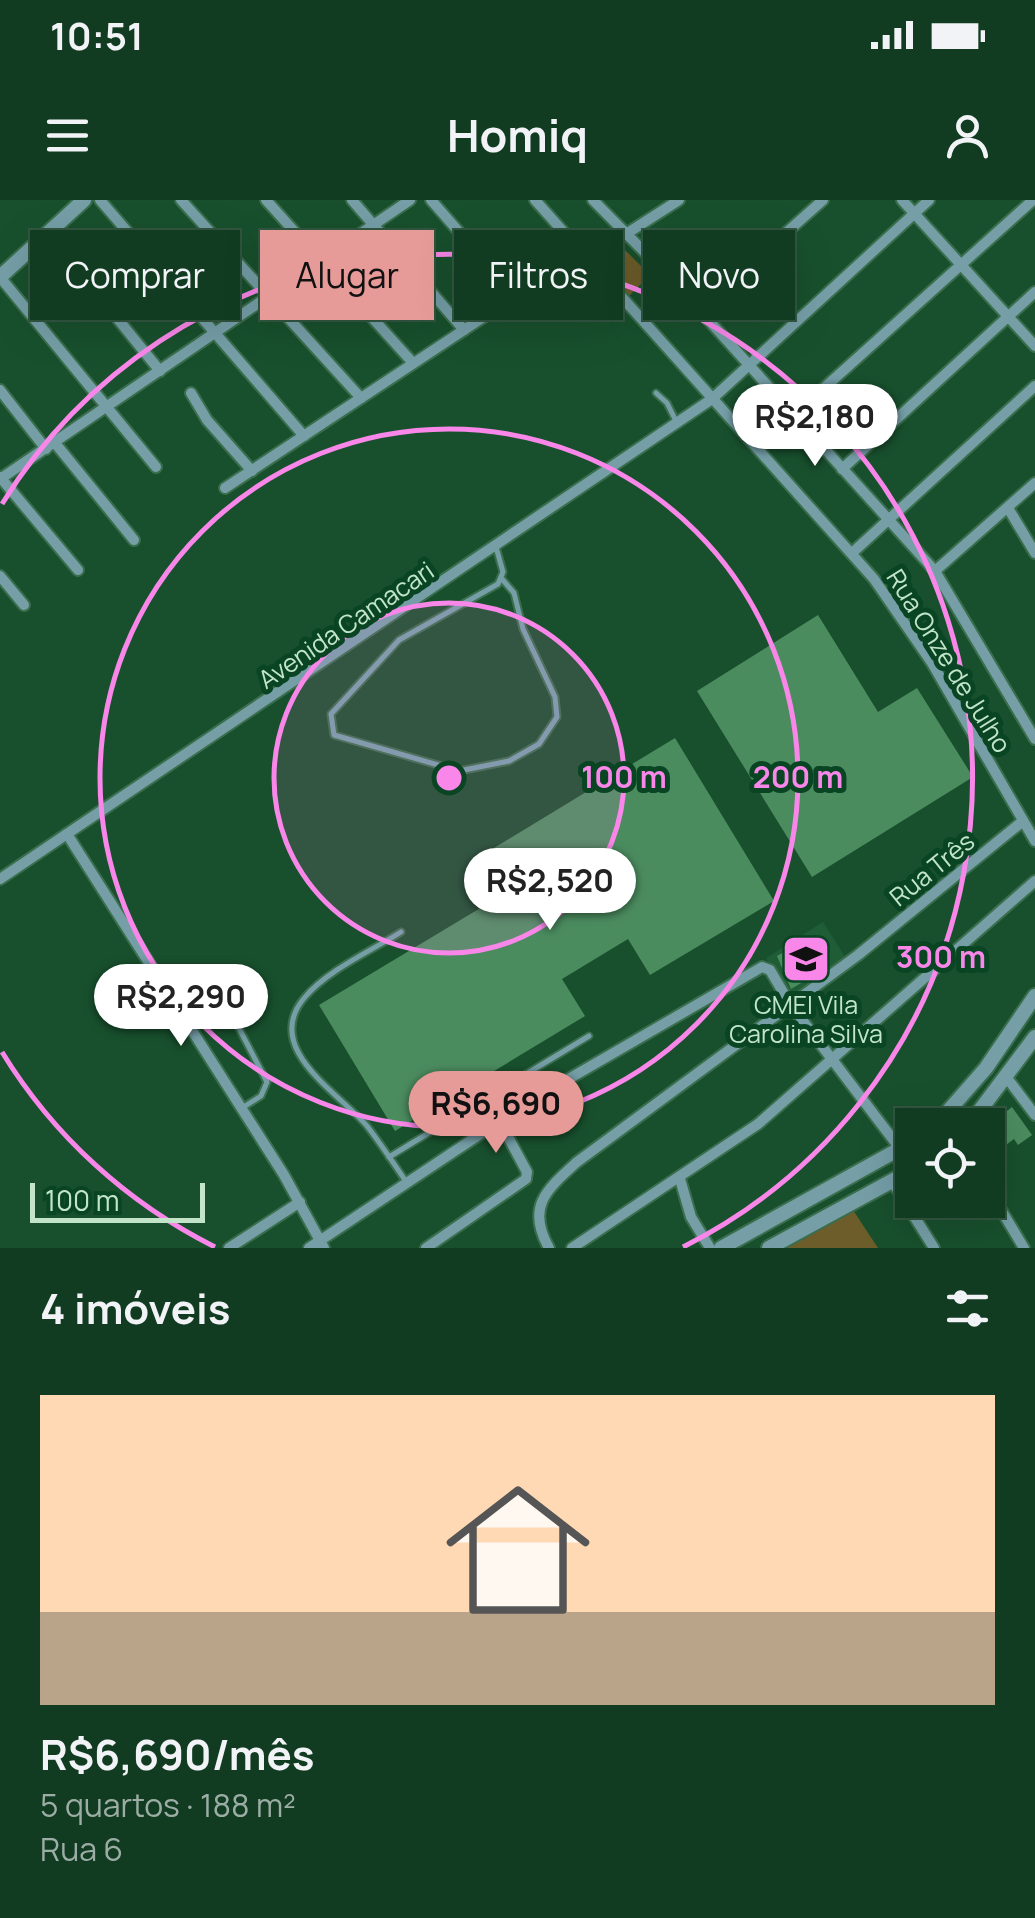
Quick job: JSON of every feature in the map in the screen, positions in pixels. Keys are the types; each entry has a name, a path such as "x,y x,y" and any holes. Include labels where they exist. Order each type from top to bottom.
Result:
{"street":[{"path":"51,230 84,200"},
{"path":"100,200 304,436"},
{"path":"180,200 260,289"},
{"path":"266,200 293,230"},
{"path":"352,200 464,330"},
{"path":"367,230 410,200"},
{"path":"432,200 458,230"},
{"name":"Rua Onze de Julho","path":"535,200 562,230"},
{"path":"593,200 643,252"},
{"path":"626,234 679,200"},
{"path":"789,230 823,200"},
{"path":"902,200 1035,346"},
{"name":"Avenida Camacari","path":"0,879 712,399 747,362 929,200"},
{"path":"794,415 1033,200"},
{"path":"30,248 1,273 156,467"},
{"path":"842,469 1035,292"},
{"name":"Rua Onze de Julho","path":"623,298 852,553 904,618 1035,842"},
{"path":"78,570 0,478 260,300"},
{"path":"119,320 160,371"},
{"path":"288,320 361,398"},
{"path":"375,320 414,363"},
{"path":"225,488 479,320"},
{"path":"708,320 935,571 1035,739"},
{"path":"852,553 1035,386"},
{"path":"0,390 134,540"},
{"path":"191,393 207,420 252,470"},
{"path":"935,571 1035,483"},
{"path":"1008,508 1035,553"},
{"path":"0,576 24,604"},
{"name":"Rua Três","path":"549,1248 538,1228 538,1208 550,1188 577,1162 858,955 1023,821"},
{"path":"68,834 242,1108 322,1244"},
{"path":"572,1248 758,1124 1035,881"},
{"path":"309,1248 322,1244 407,1182 500,1122 760,968 775,977 832,1061 895,1132"},
{"path":"951,1108 986,1068 1035,996"},
{"path":"983,1108 1035,1037"},
{"path":"1007,1078 1035,1115"},
{"path":"426,1248 524,1182 527,1172 500,1122"},
{"path":"720,1248 895,1153"},
{"path":"680,1178 692,1217 710,1248"},
{"path":"850,1178 860,1199"},
{"path":"768,1248 895,1179"},
{"path":"892,1181 934,1248"},
{"path":"228,1248 300,1202"},
{"path":"1005,1216 1024,1248"}],"lane":[{"path":"656,393 673,411 677,424"},
{"path":"496,547 502,579 514,592 523,629 555,696 557,718 539,744 509,760 459,770 334,735 329,723 331,714 399,640 502,579"},
{"path":"401,932 308,993 297,1008 292,1032 304,1064 367,1126 407,1182"},
{"path":"231,1012 268,1082 261,1096 242,1108"},
{"path":"389,1157 590,1036"}],"shaded area":[{"path":"623,248 643,268 643,282 628,297 623,291"},
{"name":"CMEI Vila Carolina Silva","path":"823,922 847,960 790,996 766,958"},
{"path":"853,1210 878,1248 783,1248"}],"building":[{"path":"818,615 878,712 917,688 973,777 812,877 697,691"},
{"path":"675,738 774,901 650,975 628,939 562,979 585,1016 395,1131 319,1005 507,892 484,854"},
{"path":"807,939 825,969 791,989 777,956"},
{"path":"1012,1107 1032,1135 1018,1145 1014,1139 1005,1146 1005,1112"}],"place":[{"name":"CMEI Vila Carolina Silva","path":"806,959"}]}
